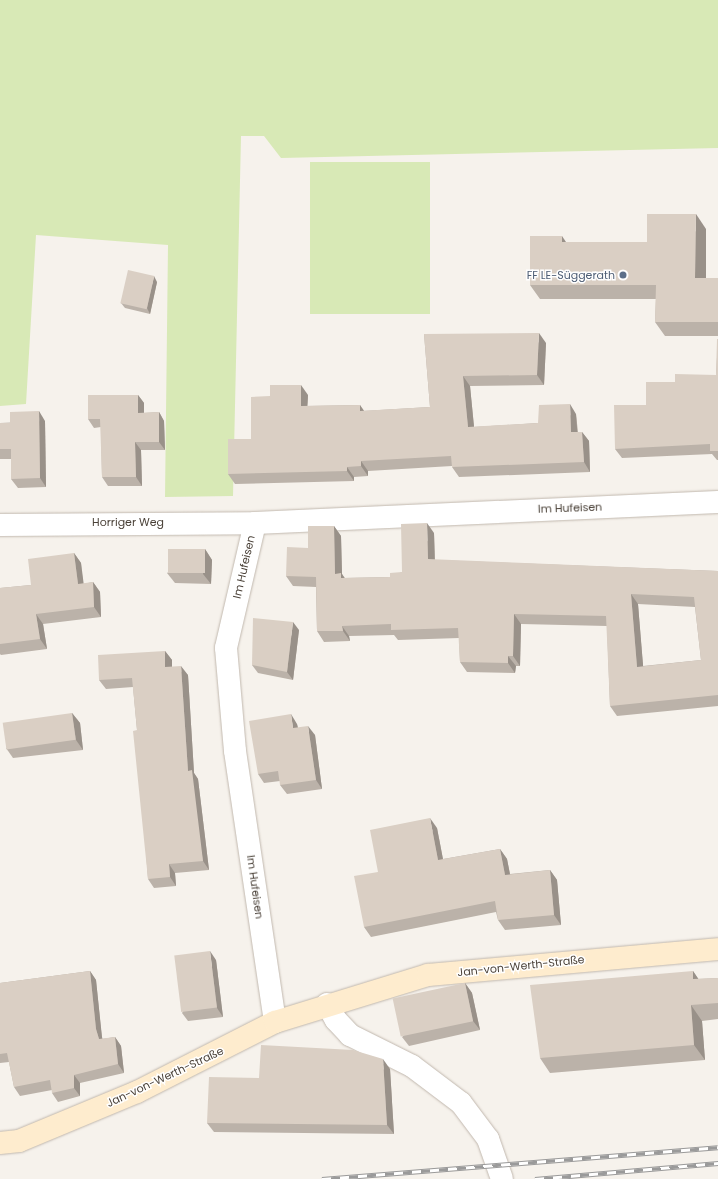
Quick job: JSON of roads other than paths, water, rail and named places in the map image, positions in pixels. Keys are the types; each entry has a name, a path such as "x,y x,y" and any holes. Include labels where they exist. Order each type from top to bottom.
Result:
{"main road":[{"name":"Jan-von-Werth-Straße","path":"0,1144 19,1141 137,1092 275,1022 327,1004 428,975 718,949"}],"street":[{"name":"Im Hufeisen","path":"275,1022 235,751 226,648 255,523 718,502"},
{"name":"Horriger Weg","path":"0,525 255,523"},
{"path":"327,1004 336,1020 350,1035 412,1066 461,1103 488,1139 502,1179"}],"railway":[{"path":"322,1179 718,1147"},
{"path":"535,1179 718,1163"}],"place":[{"name":"FF LE-Süggerath","path":"623,275"}]}
